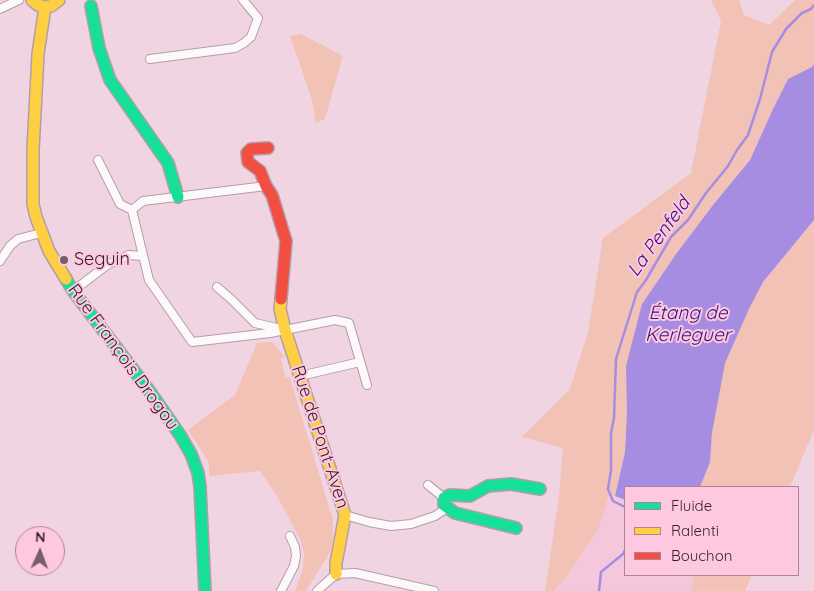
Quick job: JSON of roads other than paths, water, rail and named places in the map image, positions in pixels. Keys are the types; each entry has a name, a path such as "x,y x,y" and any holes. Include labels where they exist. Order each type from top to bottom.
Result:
{"street":[{"path":"0,9 19,0"},
{"path":"32,0 38,5 45,7 51,6 59,0"},
{"path":"150,59 234,48 244,44 251,37 258,18 243,0"},
{"path":"91,6 99,48 110,80 168,163 178,197"},
{"name":"Rue François Drogou","path":"45,7 38,54 32,159 33,204 41,233 53,260 72,291 154,397 191,454 198,473 200,487 205,591"},
{"name":"Rue de Pont-Aven","path":"268,148 251,148 247,153 248,162 260,171 266,186 272,194 286,241 280,309 285,330 345,515 336,563 336,574"},
{"path":"98,160 120,204 132,210 149,280 192,342 285,330 335,320 349,323 367,385"},
{"path":"132,210 143,201 266,186"},
{"path":"0,261 10,246 18,239 41,233"},
{"path":"72,291 107,265 129,255 143,256"},
{"path":"217,287 231,298 255,323 285,330"},
{"path":"300,376 360,362"},
{"path":"345,515 391,526 410,524 435,516 450,496 470,496 488,486 511,484 540,489"},
{"path":"428,485 455,513 516,528"},
{"path":"281,591 294,566 296,556 295,547 290,536"},
{"path":"317,591 336,574 355,573 434,591"}],"water":[{"name":"Étang de Kerleguer","path":"814,64 814,220 763,282 725,363 712,433 710,462 700,486 624,486 624,500 615,496 625,452 627,411 626,366 642,304 676,254 750,160 788,79 812,67"}],"waterway":[{"name":"La Penfeld","path":"624,506 613,501 608,489 611,470 611,433 614,418 616,359 637,292 671,237 688,220 706,193 728,166 748,135 760,99 772,52 786,29 802,13 811,9 814,5"},
{"name":"La Penfeld","path":"599,591 601,572 624,552"}],"place":[{"name":"Seguin","path":"64,260"}]}
